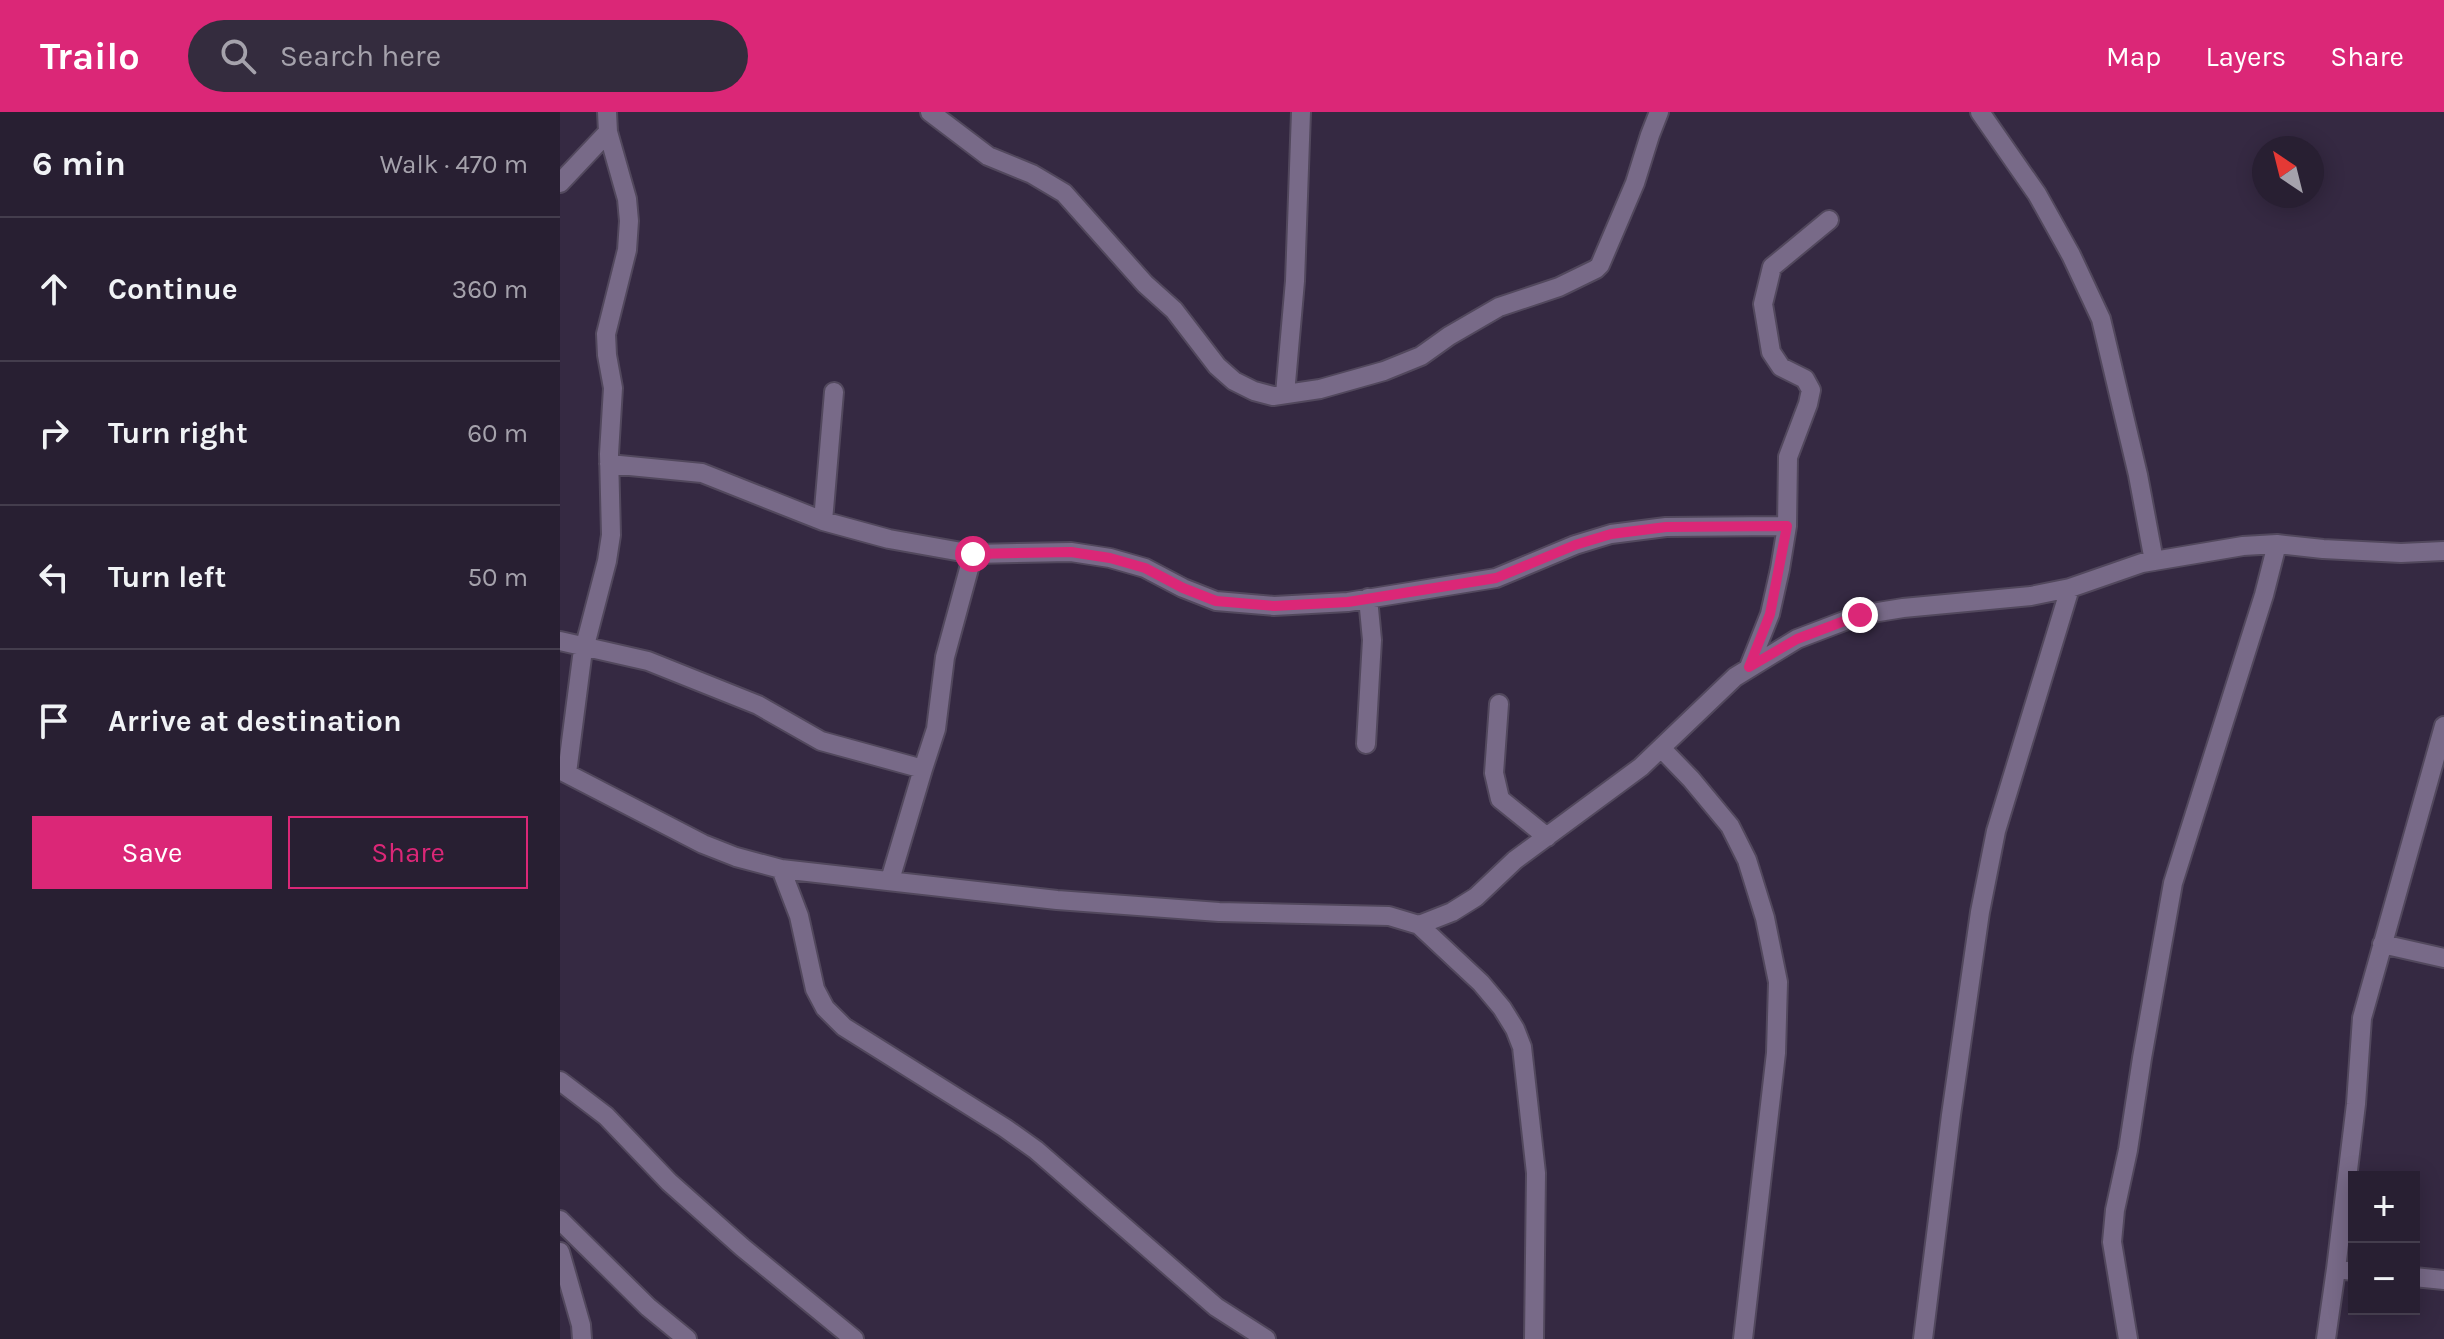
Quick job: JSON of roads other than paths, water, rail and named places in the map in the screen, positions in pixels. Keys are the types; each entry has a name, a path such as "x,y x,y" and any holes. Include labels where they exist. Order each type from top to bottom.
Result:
{"street":[{"path":"607,112 608,132 627,199 629,221 627,250 606,334 613,388 609,464 611,535 585,646 563,772 703,844 781,869 1057,900 1204,911 1389,916 1419,925 1481,983 1502,1008 1522,1047 1536,1173 1534,1339"},
{"path":"930,112 988,156 1032,174 1064,193 1145,284 1174,310 1217,366 1234,381 1273,396 1320,389 1384,371 1421,356 1499,307 1559,287 1596,269 1635,183 1659,112"},
{"path":"1285,394 1295,281 1301,112"},
{"path":"1980,112 2037,194 2071,255 2101,319 2138,475 2154,561"},
{"path":"560,183 608,132"},
{"path":"1749,667 1770,614 1787,526 1788,457 1811,390 1805,379 1781,367 1771,352 1763,304 1772,267 1829,220"},
{"path":"823,521 834,392"},
{"path":"609,464 702,473 754,491 823,521 889,539 973,554 1071,552 1110,558 1145,568 1216,601 1274,606 1348,602 1496,578 1575,545 1611,534 1666,527 1787,526"},
{"path":"2128,1339 2112,1242 2115,1210 2173,883 2264,595 2277,544"},
{"path":"1419,925 1452,912 1476,897 1515,860 1641,767 1749,667 1797,639 1860,615 2031,596 2070,588 2154,561 2243,546 2277,544 2401,553 2444,551"},
{"path":"890,880 936,729 945,657 973,554"},
{"path":"1923,1339 1951,1115 1996,831 2070,588"},
{"path":"1366,744 1372,640 1368,598"},
{"path":"560,641 648,661 758,705 821,741 923,769"},
{"path":"1499,704 1494,773 1500,799 1547,837"},
{"path":"2326,1339 2345,1270 2362,1018 2444,726"},
{"path":"1662,749 1730,826 1747,860 1765,918 1778,982 1776,1053 1743,1339"},
{"path":"781,869 799,916 815,989 825,1008 844,1027 1036,1150 1216,1307 1266,1339"},
{"path":"2382,944 2444,958"},
{"path":"560,1081 606,1116 669,1182 721,1229 854,1339"},
{"path":"560,1220 648,1307 687,1339"},
{"path":"560,1252 581,1325 582,1339"},
{"path":"2420,1278 2444,1280"}]}
